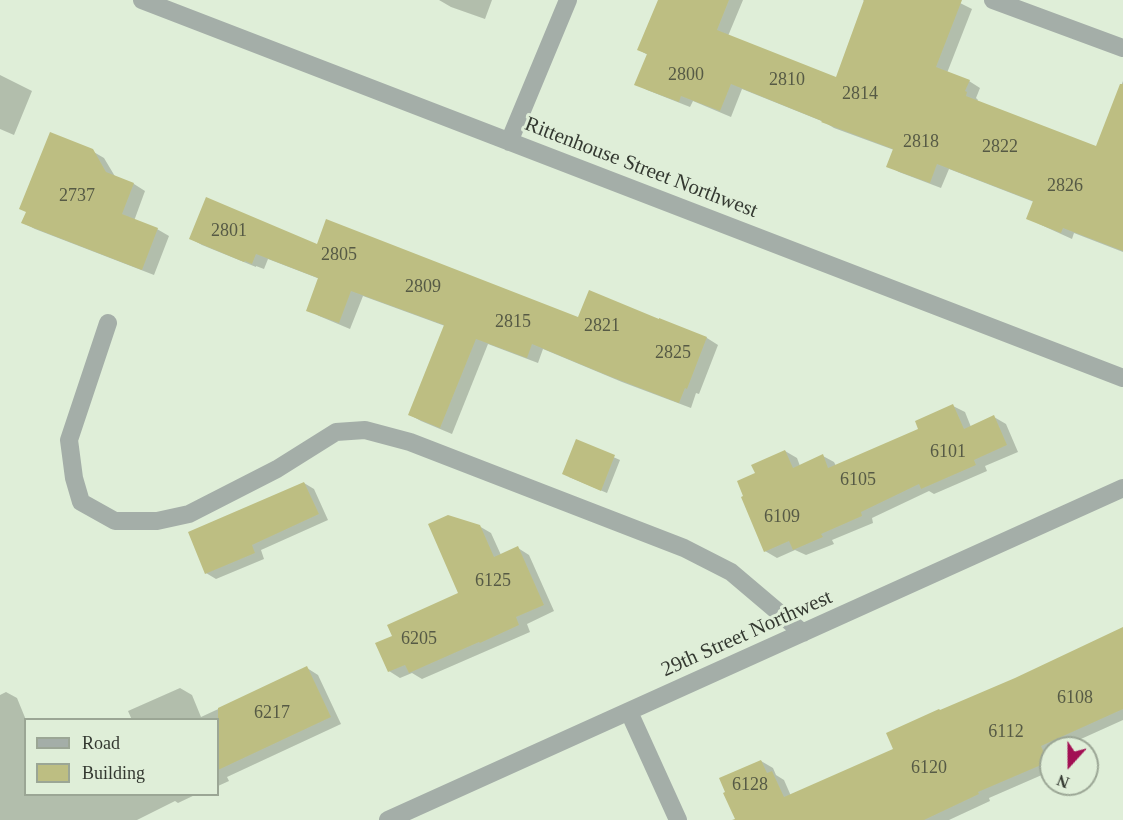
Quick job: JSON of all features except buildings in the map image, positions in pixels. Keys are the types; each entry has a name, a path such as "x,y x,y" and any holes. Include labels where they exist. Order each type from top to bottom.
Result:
{"street":[{"name":"Rittenhouse Street Northwest","path":"142,0 1123,378"},
{"path":"509,142 568,0"},
{"path":"993,0 1123,48"},
{"path":"108,323 69,440 74,478 81,502 115,521 157,521 189,514 277,469 336,432 365,430 410,442 684,548 731,572 803,633"},
{"name":"29th Street Northwest","path":"388,820 1123,488"},
{"path":"629,712 678,820"}]}
